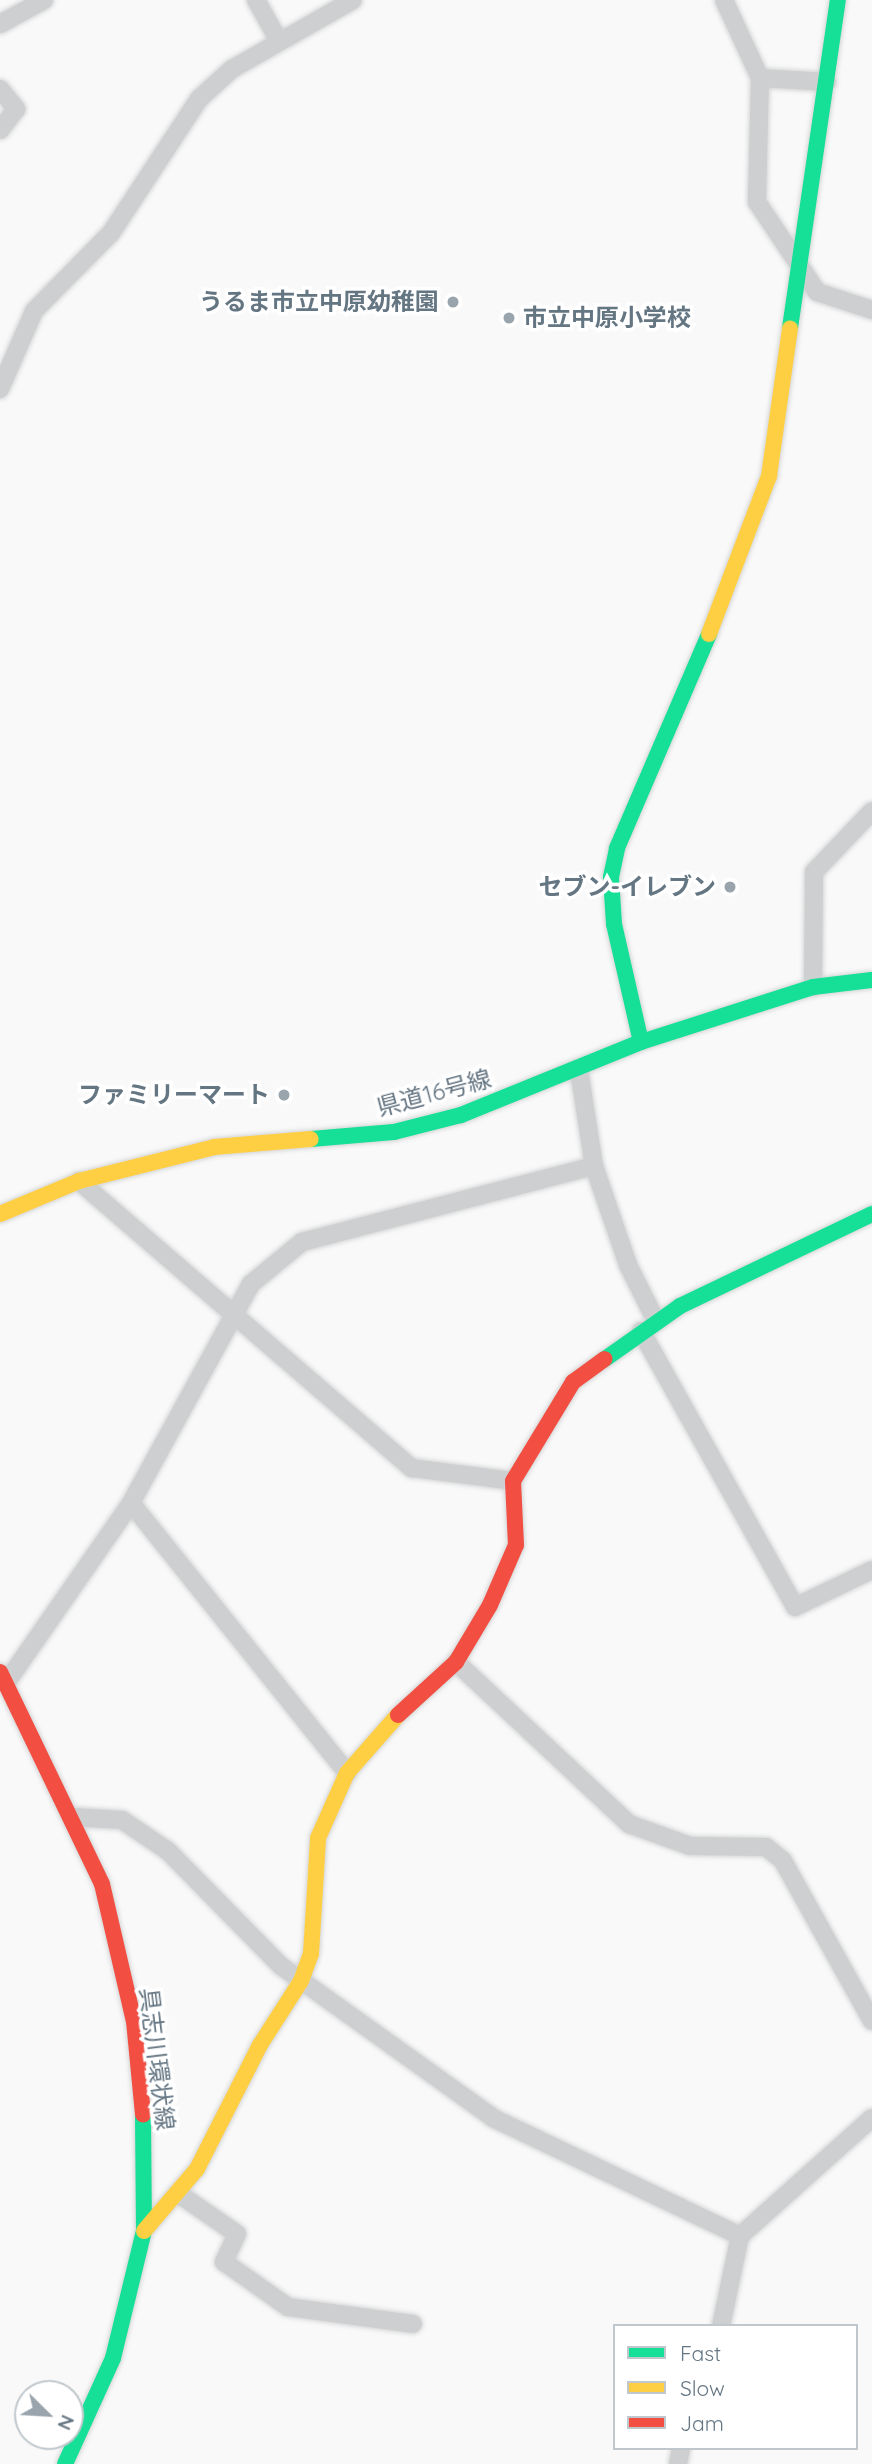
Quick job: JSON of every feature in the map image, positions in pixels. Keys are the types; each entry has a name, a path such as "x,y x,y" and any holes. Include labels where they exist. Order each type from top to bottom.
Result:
{"street":[{"path":"0,24 44,0"},
{"path":"256,0 279,41"},
{"path":"0,389 34,311 111,233 199,99 232,69 353,0"},
{"path":"724,0 760,78 757,202 801,263 817,292 872,310"},
{"path":"641,1042 614,924 611,877 617,848 757,518 779,419 838,0"},
{"path":"760,78 827,82"},
{"path":"0,89 16,109 0,130"},
{"path":"813,988 814,872 872,811"},
{"name":"県道16号線","path":"0,1214 79,1181 214,1147 394,1132 461,1115 579,1070 641,1042 813,988 872,980"},
{"path":"579,1070 594,1166 649,1326 795,1607 872,1570"},
{"path":"3,1677 131,1503 251,1284 302,1242 594,1166"},
{"path":"79,1181 233,1318 412,1468 513,1481"},
{"path":"144,2231 179,2194 301,1981 311,1954 318,1838 347,1773 374,1737 456,1662 490,1605 516,1545 513,1481 573,1382 649,1326 872,1214"},
{"path":"131,1503 347,1773"},
{"path":"456,1662 629,1824 690,1846 766,1847 775,1854 872,2021"},
{"name":"具志川環状線","path":"3,1677 74,1817 102,1884 134,2021 147,2161 144,2231 113,2358 65,2464"},
{"path":"74,1817 122,1820 168,1851 301,1981 493,2118 740,2236"},
{"path":"721,2324 740,2236 872,2118"},
{"path":"179,2194 237,2234 224,2262 288,2307 413,2324"}],"traffic: fast":[{"path":"790,328 838,0"},
{"path":"641,1042 614,924 611,877 617,848 709,634"},
{"path":"311,1139 394,1132 461,1115 641,1042 813,987 872,980"},
{"path":"605,1359 680,1306 872,1214"},
{"path":"65,2464 113,2358 144,2231 143,2115"}],"traffic: slow":[{"path":"709,634 769,476 790,328"},
{"path":"0,1214 79,1181 214,1147 311,1139"},
{"path":"144,2231 197,2169 260,2045 301,1981 311,1954 318,1838 347,1773 398,1715"}],"traffic: jam":[{"path":"398,1715 456,1662 490,1605 516,1545 513,1481 573,1382 605,1359"},
{"path":"0,1672 102,1884 134,2021 143,2115"}],"place":[{"name":"うるま市立中原幼稚園","path":"453,302"},
{"name":"市立中原小学校","path":"509,318"},
{"name":"セブン-イレブン","path":"730,887"},
{"name":"ファミリーマート","path":"284,1095"}]}
